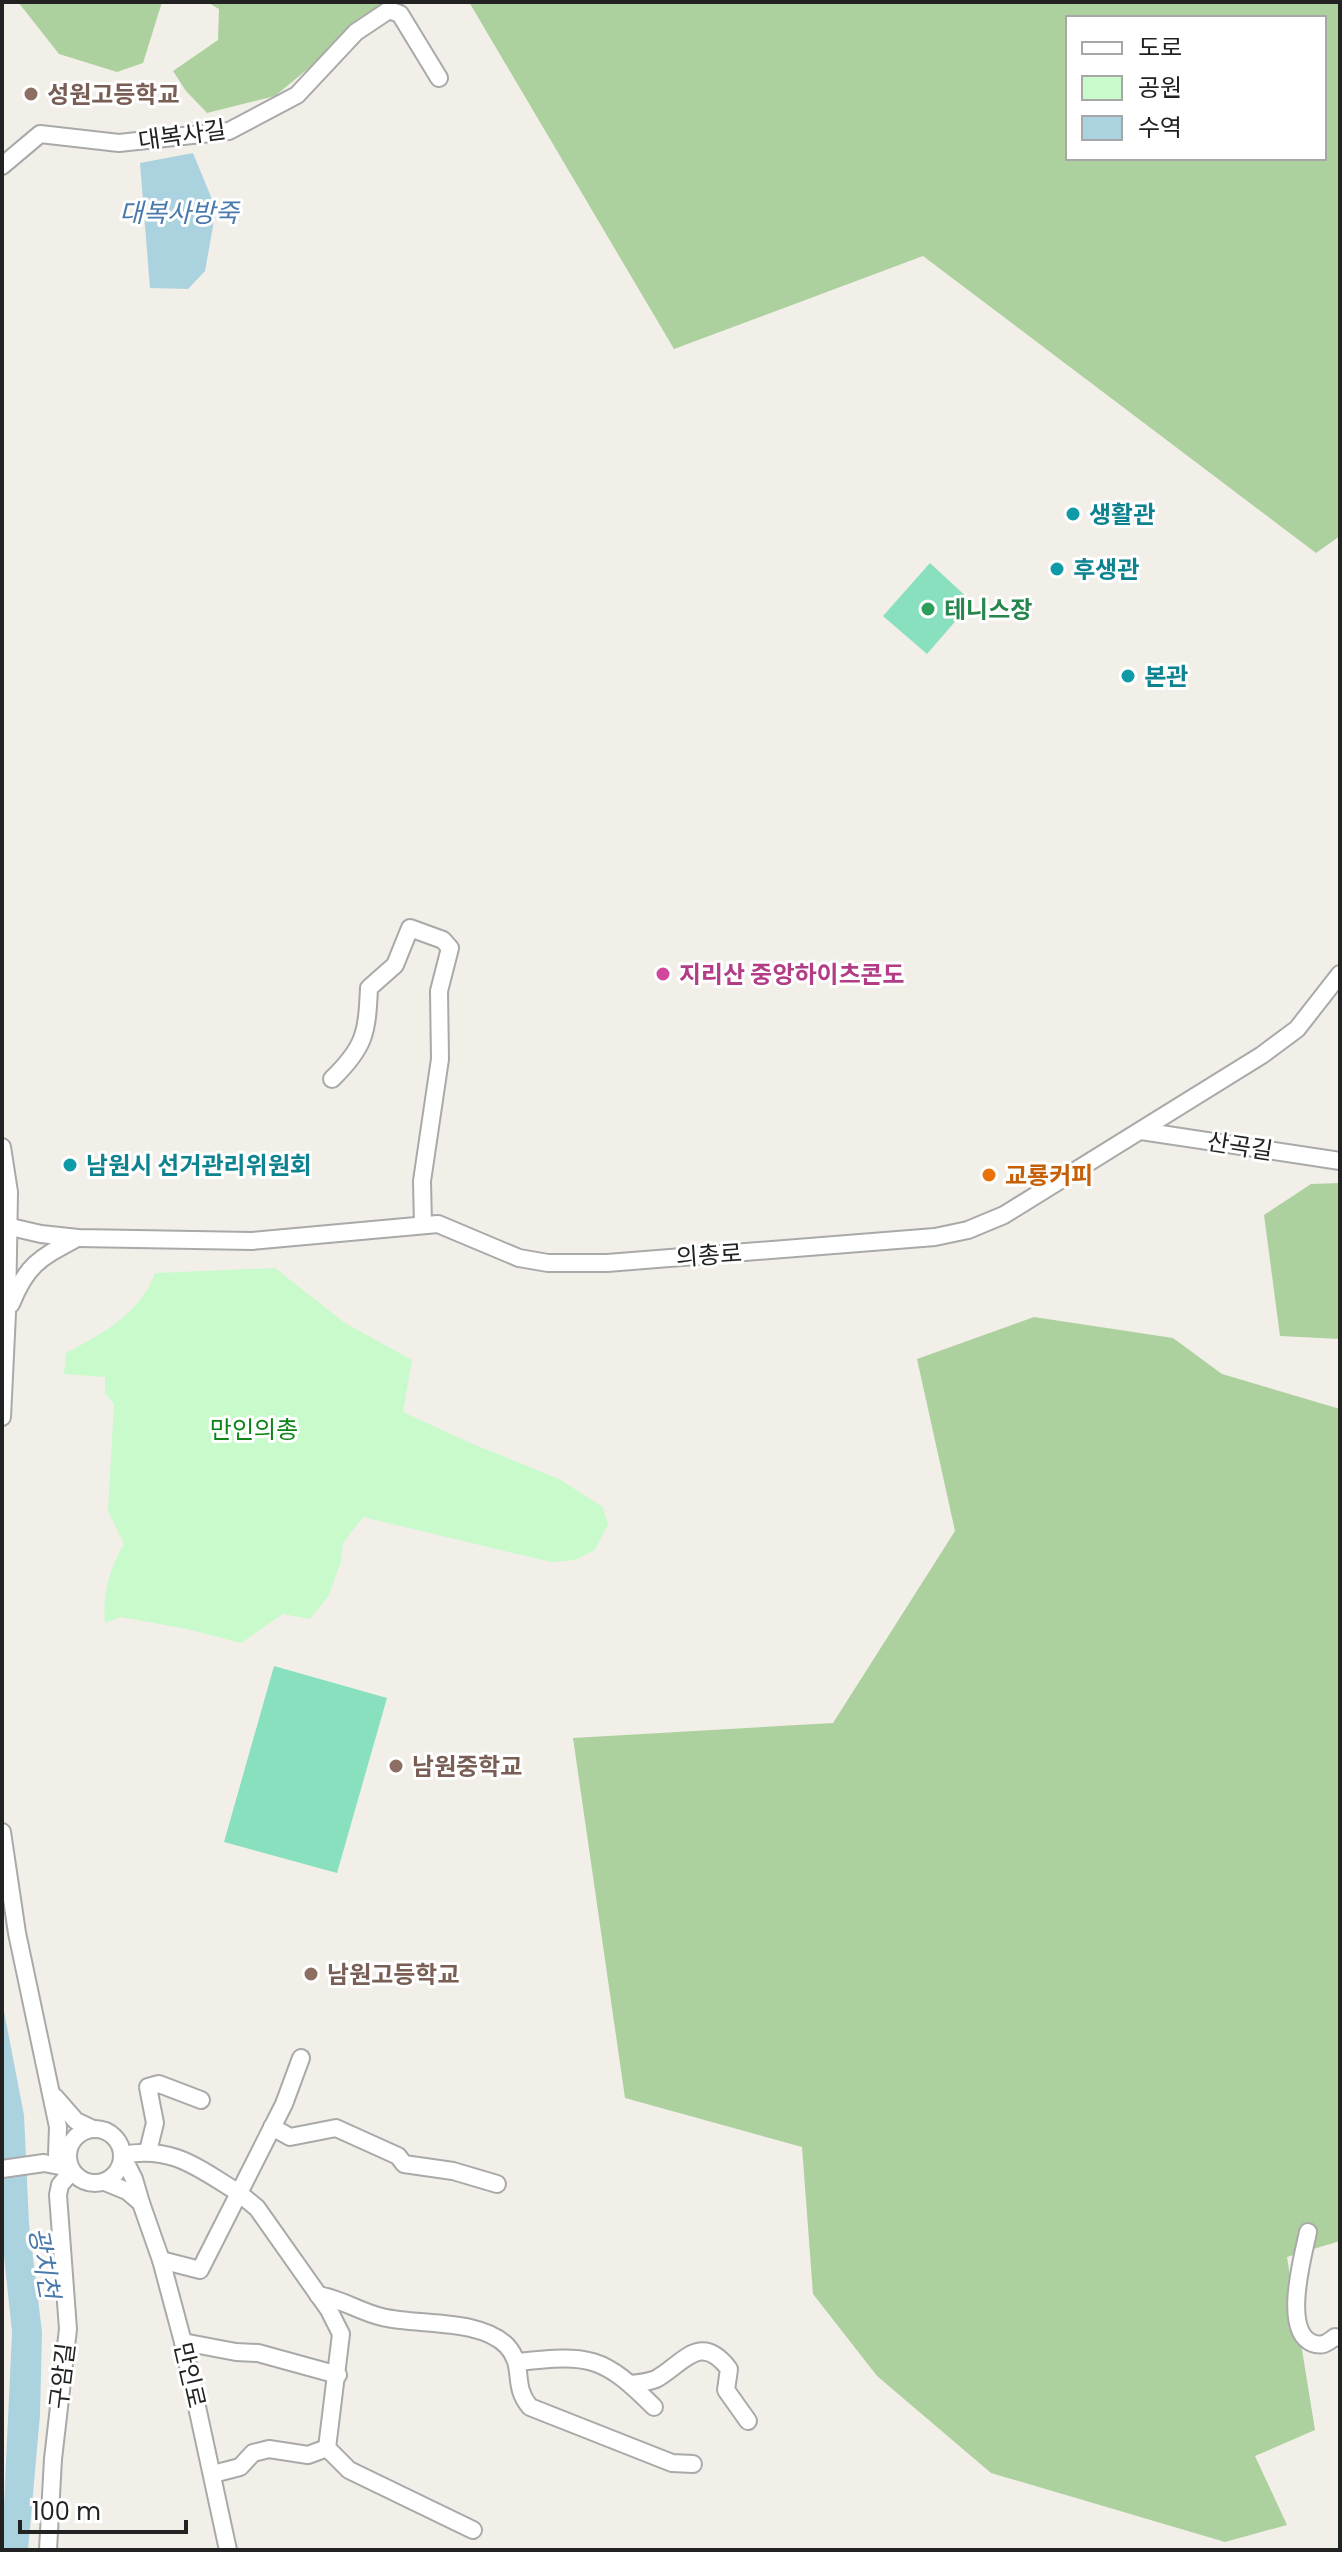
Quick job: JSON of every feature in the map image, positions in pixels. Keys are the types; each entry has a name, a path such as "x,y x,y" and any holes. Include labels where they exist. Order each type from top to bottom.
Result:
{"street":[{"name":"대복사길","path":"2,166 40,134 119,143 229,131 297,95 356,32 389,10 400,14 439,78"},
{"path":"332,1079 354,1058 366,1025 369,988 395,965 410,928 443,940 450,948 439,991 440,1059 422,1181 423,1225"},
{"name":"의총로","path":"5,1227 78,1238 252,1241 438,1224 493,1249 548,1263 622,1262 935,1237 968,1230 1004,1215 1262,1055 1297,1029 1340,974"},
{"name":"산곡길","path":"1141,1131 1340,1161"},
{"path":"2,1147 7,1173 7,1313 2,1417"},
{"path":"7,1313 28,1269 78,1238"},
{"path":"2,1832 17,1933 51,2093 60,2154 74,2173 89,2183 105,2182 127,2191 141,2203"},
{"path":"161,2260 200,2270 272,2127 301,2058"},
{"path":"148,2151 155,2123 148,2087 159,2084 201,2100"},
{"path":"51,2093 71,2118 114,2136 122,2155 120,2167 105,2182"},
{"path":"272,2127 290,2137 336,2128 398,2156 404,2164 453,2171 497,2184"},
{"path":"2,2169 60,2154 82,2132 93,2129"},
{"path":"122,2155 148,2151 184,2159 239,2193 257,2208 318,2295 341,2334 327,2448"},
{"path":"60,2154 74,2173"},
{"name":"만인로","path":"122,2155 134,2179 161,2260 183,2342 228,2550"},
{"name":"구암길","path":"48,2550 53,2459 68,2329 58,2203 74,2173"},
{"path":"1308,2232 1297,2282 1300,2332 1308,2342 1318,2344 1340,2338"},
{"path":"318,2295 338,2298 381,2317 482,2332 505,2344 518,2362 520,2395 530,2407 672,2463 693,2464"},
{"path":"183,2342 258,2353 338,2375"},
{"path":"631,2384 654,2380 690,2353 719,2356 729,2369 726,2390 748,2421"},
{"path":"518,2362 581,2359 604,2364 631,2384 654,2407"},
{"path":"213,2474 240,2467 253,2453 269,2449 308,2455 327,2448"},
{"path":"327,2448 349,2470 473,2530"}],"green space":[{"path":"18,2 162,2 143,63 117,72 59,54"},
{"path":"207,2 389,2 275,96 207,113 186,91 173,71 218,40 219,9"},
{"path":"469,2 1340,2 1340,536 1316,553 923,256 674,349"},
{"name":"테니스장","path":"930,563 972,602 927,654 883,616"},
{"path":"1340,1183 1340,1339 1280,1336 1264,1215 1311,1184"},
{"name":"만인의총","path":"275,1268 345,1323 412,1360 403,1412 559,1479 603,1507 608,1524 595,1550 575,1560 551,1562 363,1517 343,1543 341,1562 328,1597 310,1619 283,1614 241,1643 121,1617 105,1623 108,1582 124,1544 108,1511 114,1404 105,1393 105,1377 64,1374 66,1353 119,1321 140,1300 155,1273"},
{"path":"1034,1317 1173,1338 1222,1374 1340,1409 1340,2241 1287,2257 1315,2430 1255,2456 1287,2525 1225,2542 991,2473 877,2376 813,2294 802,2147 625,2098 573,1738 833,1723 955,1531 917,1359"},
{"path":"274,1666 387,1698 337,1873 224,1842"}],"water":[{"name":"대복사방죽","path":"193,153 216,209 205,271 188,289 150,288 140,163"},
{"path":"2,2001 24,2115 29,2224 42,2332 40,2415 28,2550 2,2550 12,2332 2,2237"}],"place":[{"name":"성원고등학교","path":"31,94"},
{"name":"생활관","path":"1073,514"},
{"name":"후생관","path":"1057,569"},
{"name":"테니스장","path":"928,609"},
{"name":"본관","path":"1128,676"},
{"name":"지리산 중앙하이츠콘도","path":"663,974"},
{"name":"남원시 선거관리위원회","path":"70,1165"},
{"name":"교룡커피","path":"989,1175"},
{"name":"남원중학교","path":"396,1766"},
{"name":"남원고등학교","path":"311,1974"}],"water label":[{"name":"광치천","path":"44,2263"}]}
